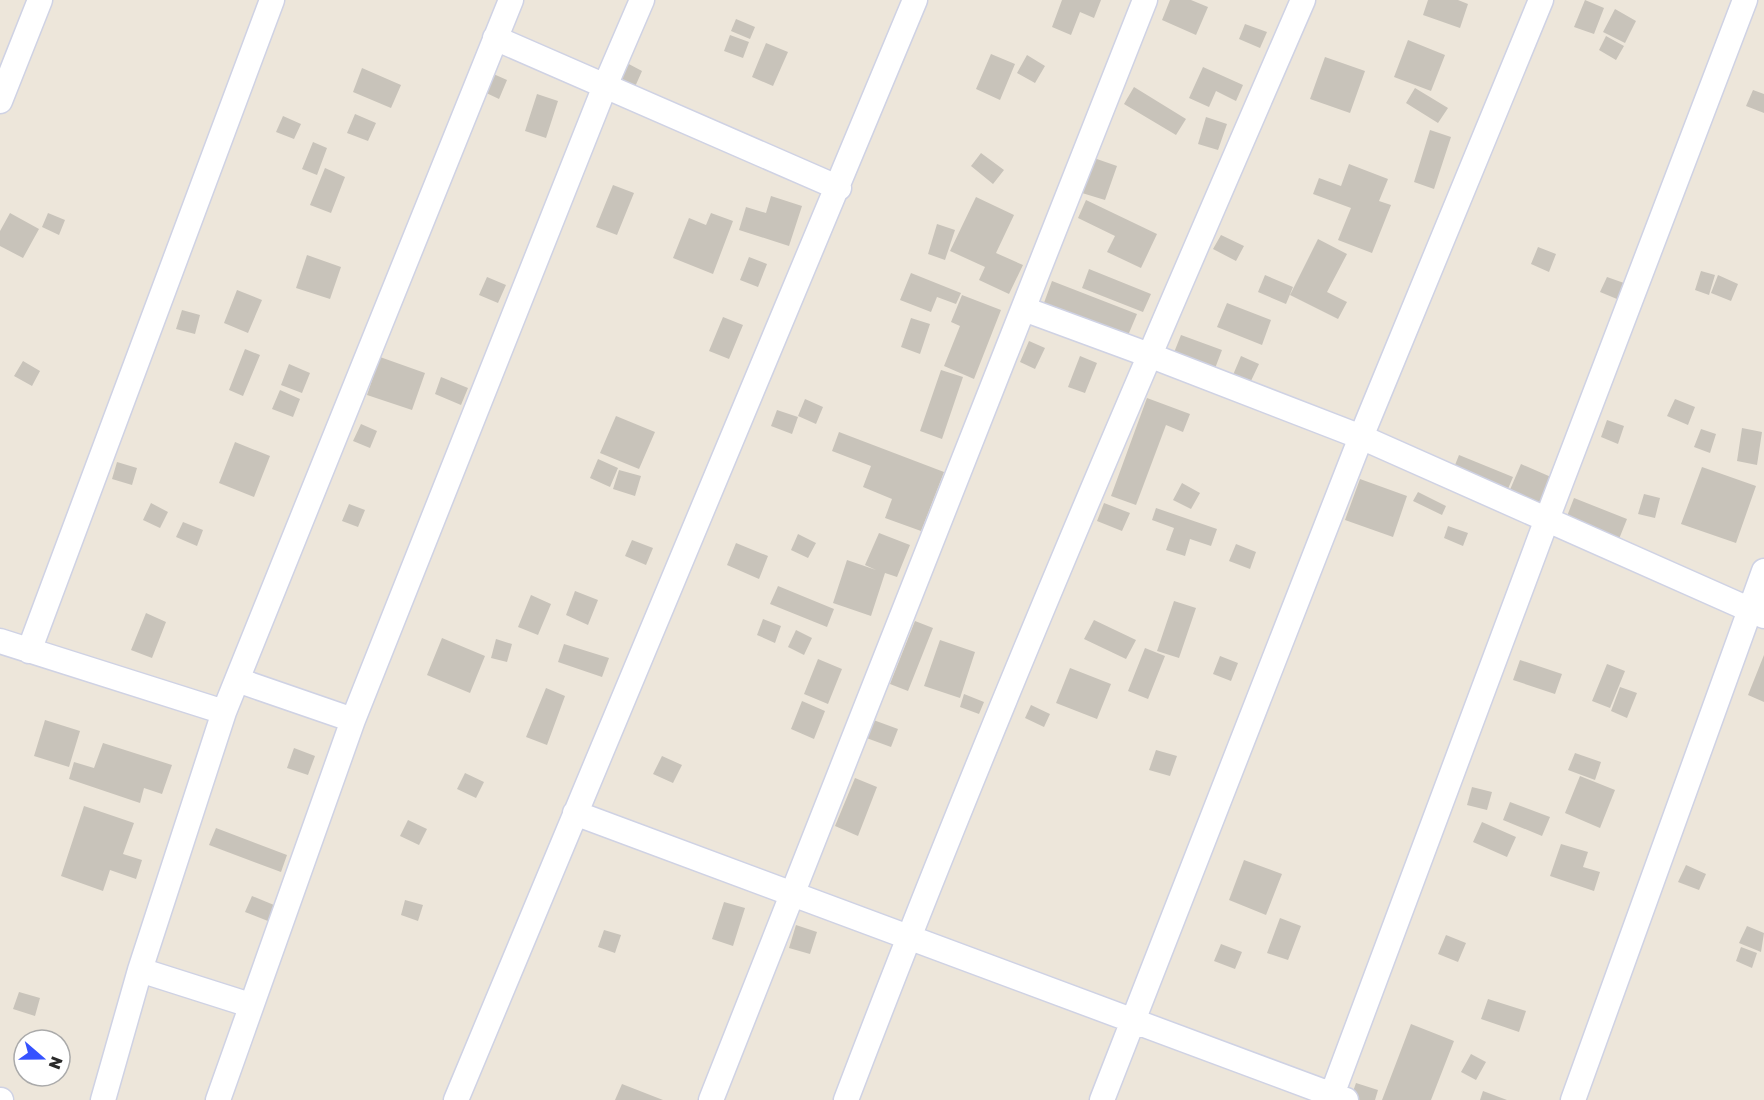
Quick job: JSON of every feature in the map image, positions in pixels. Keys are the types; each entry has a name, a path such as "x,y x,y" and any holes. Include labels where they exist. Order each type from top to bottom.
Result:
{"street":[{"path":"0,101 40,0"},
{"path":"28,651 272,0"},
{"path":"103,1100 140,970 224,712 511,0"},
{"path":"218,1100 353,720 605,86 642,0"},
{"path":"456,1100 839,188 915,0"},
{"path":"711,1100 1145,0"},
{"path":"846,1100 908,938 1149,355 1303,0"},
{"path":"1102,1100 1361,437 1541,0"},
{"path":"575,813 792,892 908,938 1336,1098 1546,519 1745,0"},
{"path":"495,38 839,188"},
{"path":"1024,309 1361,437 1756,613"},
{"path":"1573,1100 1756,613 1764,571"},
{"path":"0,641 224,712"},
{"path":"237,680 353,720"},
{"path":"140,970 250,1005"}],"building":[{"path":"1062,0 1101,0 1094,18 1080,12 1071,35 1052,27"},
{"path":"1170,0 1191,0 1208,7 1196,35 1162,20"},
{"path":"1428,0 1458,0 1468,4 1460,28 1423,15"},
{"path":"1585,0 1604,8 1594,34 1574,27"},
{"path":"1615,9 1636,21 1625,43 1603,32"},
{"path":"736,19 755,27 750,39 731,31"},
{"path":"1245,24 1267,32 1260,48 1239,39"},
{"path":"730,35 749,42 743,58 724,51"},
{"path":"1606,36 1624,46 1616,60 1599,50"},
{"path":"1408,40 1445,55 1431,91 1394,77"},
{"path":"766,43 788,52 773,86 752,77"},
{"path":"991,54 1015,64 1000,100 976,89"},
{"path":"1027,55 1045,66 1035,83 1017,73"},
{"path":"1325,57 1365,71 1350,113 1310,99"},
{"path":"625,62 642,71 634,89 616,80"},
{"path":"1203,67 1243,85 1236,101 1216,91 1209,107 1189,98"},
{"path":"362,68 401,85 391,108 353,92"},
{"path":"489,72 507,80 499,99 480,90"},
{"path":"1134,87 1186,119 1176,135 1124,104"},
{"path":"1415,88 1448,108 1438,123 1406,103"},
{"path":"1753,90 1764,94 1764,113 1746,106"},
{"path":"537,94 558,101 546,138 525,131"},
{"path":"355,114 376,123 368,141 347,133"},
{"path":"283,116 301,124 294,139 276,132"},
{"path":"1206,117 1227,124 1218,150 1198,144"},
{"path":"1430,130 1451,137 1434,189 1414,182"},
{"path":"313,142 327,148 317,175 302,169"},
{"path":"981,153 1004,170 993,184 971,166"},
{"path":"1094,158 1117,166 1105,200 1082,193"},
{"path":"1349,164 1388,179 1379,201 1391,205 1372,253 1338,240 1351,208 1313,194 1319,178 1341,186"},
{"path":"325,168 345,177 331,213 310,205"},
{"path":"613,185 634,193 617,235 596,227"},
{"path":"771,196 802,206 789,246 739,230 746,207 766,213"},
{"path":"976,197 1014,215 996,253 1023,265 1009,294 979,280 985,267 950,251"},
{"path":"1086,200 1157,234 1141,268 1107,252 1115,236 1078,218"},
{"path":"10,213 39,229 23,258 0,246 0,231"},
{"path":"48,213 65,220 59,235 42,227"},
{"path":"711,213 733,221 713,274 673,258 689,218 706,225"},
{"path":"937,224 955,230 945,260 928,254"},
{"path":"1221,235 1244,246 1236,261 1213,249"},
{"path":"1318,239 1347,254 1327,292 1347,302 1338,319 1290,295"},
{"path":"1538,247 1556,254 1549,272 1531,264"},
{"path":"307,255 341,267 330,299 296,288"},
{"path":"749,257 767,264 758,287 740,280"},
{"path":"1089,269 1151,294 1143,312 1082,288"},
{"path":"1701,271 1715,275 1709,295 1695,290"},
{"path":"911,273 961,293 956,304 937,297 931,312 900,300"},
{"path":"1265,275 1293,287 1286,304 1258,292"},
{"path":"1718,275 1738,284 1731,301 1711,293"},
{"path":"487,277 506,285 498,303 479,295"},
{"path":"1607,277 1624,283 1617,299 1600,292"},
{"path":"1052,281 1137,314 1124,345 1041,311"},
{"path":"237,290 262,300 248,333 224,323"},
{"path":"962,295 1001,310 974,379 944,366 960,326 951,322"},
{"path":"1227,303 1271,320 1262,345 1217,327"},
{"path":"182,310 200,315 195,334 176,329"},
{"path":"723,317 743,325 729,359 709,351"},
{"path":"911,318 930,324 920,354 901,347"},
{"path":"1181,335 1222,350 1214,371 1173,355"},
{"path":"1029,341 1045,348 1035,369 1020,362"},
{"path":"245,349 260,355 243,396 229,390"},
{"path":"1080,356 1097,363 1085,393 1068,387"},
{"path":"1241,356 1259,364 1250,383 1233,375"},
{"path":"380,357 425,373 412,410 367,395"},
{"path":"23,361 40,371 32,386 14,376"},
{"path":"289,364 310,373 302,393 281,385"},
{"path":"941,370 963,377 942,439 920,431"},
{"path":"441,377 468,388 461,405 435,394"},
{"path":"280,390 300,399 293,417 272,409"},
{"path":"1147,398 1190,414 1183,432 1166,425 1136,505 1111,496"},
{"path":"805,399 823,407 816,424 798,416"},
{"path":"1675,399 1695,407 1688,425 1667,416"},
{"path":"777,410 798,417 792,434 771,426"},
{"path":"616,416 655,432 639,469 600,453"},
{"path":"1607,420 1624,426 1618,444 1601,437"},
{"path":"361,424 377,431 370,448 353,441"},
{"path":"1742,428 1762,432 1757,465 1737,461"},
{"path":"1701,429 1716,434 1710,453 1694,447"},
{"path":"839,432 944,472 921,531 885,518 892,499 863,487 871,466 832,451"},
{"path":"235,442 270,456 254,497 219,483"},
{"path":"1459,455 1513,477 1505,496 1451,475"},
{"path":"598,459 618,468 610,487 590,478"},
{"path":"117,462 137,468 132,485 112,479"},
{"path":"1521,464 1551,477 1539,505 1509,492"},
{"path":"1702,467 1756,486 1736,543 1681,524"},
{"path":"619,470 641,476 635,496 613,489"},
{"path":"1360,479 1407,496 1393,537 1345,520"},
{"path":"1182,483 1200,493 1191,509 1173,500"},
{"path":"1418,492 1446,506 1442,515 1413,501"},
{"path":"1644,494 1660,498 1655,518 1638,514"},
{"path":"1574,498 1627,519 1617,544 1564,524"},
{"path":"151,503 168,512 160,528 143,520"},
{"path":"1104,503 1130,513 1122,531 1097,521"},
{"path":"349,504 365,510 358,527 342,521"},
{"path":"1156,508 1217,529 1211,546 1190,539 1185,556 1166,550 1174,528 1152,520"},
{"path":"183,522 203,530 197,546 176,537"},
{"path":"1448,526 1468,533 1463,546 1444,538"},
{"path":"879,533 910,545 897,577 885,573 871,616 833,603 847,560 876,570 865,565"},
{"path":"798,534 816,543 808,558 791,550"},
{"path":"632,540 653,548 646,565 625,556"},
{"path":"736,543 768,556 759,579 727,565"},
{"path":"1236,544 1256,552 1250,569 1229,561"},
{"path":"778,586 834,609 827,627 770,604"},
{"path":"575,591 598,600 588,625 566,615"},
{"path":"531,595 551,604 538,635 518,627"},
{"path":"1174,601 1196,608 1179,658 1157,651"},
{"path":"146,613 166,622 152,658 131,650"},
{"path":"763,619 781,626 775,643 757,635"},
{"path":"1094,620 1136,640 1126,659 1084,639"},
{"path":"915,621 933,628 908,691 890,684"},
{"path":"796,630 812,638 804,655 788,647"},
{"path":"442,638 485,656 470,693 427,675"},
{"path":"496,639 512,644 507,662 491,658"},
{"path":"940,640 975,652 960,698 924,686"},
{"path":"564,644 609,658 602,677 558,662"},
{"path":"1145,648 1165,656 1148,699 1128,691"},
{"path":"1764,655 1764,702 1748,695"},
{"path":"1220,656 1238,663 1231,681 1213,674"},
{"path":"818,659 842,669 828,704 804,694"},
{"path":"1520,660 1562,674 1555,694 1513,680"},
{"path":"1607,664 1625,671 1610,708 1592,701"},
{"path":"1070,668 1111,684 1097,719 1056,703"},
{"path":"1620,687 1637,693 1627,718 1611,711"},
{"path":"546,688 565,696 547,745 526,737"},
{"path":"964,694 984,702 979,714 960,707"},
{"path":"802,701 825,711 814,739 791,729"},
{"path":"1031,705 1050,714 1044,727 1025,718"},
{"path":"868,718 898,729 891,747 861,736"},
{"path":"45,720 80,731 69,767 34,756"},
{"path":"103,743 172,765 162,794 144,788 140,803 69,779 74,762 94,768"},
{"path":"294,748 315,756 308,775 287,768"},
{"path":"1156,750 1177,756 1170,776 1149,770"},
{"path":"1575,753 1601,762 1595,780 1568,770"},
{"path":"662,756 682,765 673,783 653,774"},
{"path":"465,773 484,782 476,798 457,789"},
{"path":"1580,776 1615,790 1600,828 1565,813"},
{"path":"855,778 877,787 858,836 835,826"},
{"path":"1472,787 1492,792 1487,810 1467,805"},
{"path":"1510,802 1550,817 1542,836 1503,820"},
{"path":"84,806 134,823 123,854 142,860 136,879 110,870 103,891 61,876"},
{"path":"408,820 427,829 419,845 400,836"},
{"path":"1482,822 1516,837 1507,857 1473,842"},
{"path":"216,828 287,855 281,872 209,845"},
{"path":"1561,844 1588,852 1583,867 1600,872 1594,891 1550,876"},
{"path":"1244,860 1282,874 1266,915 1229,900"},
{"path":"1686,865 1706,874 1699,890 1678,882"},
{"path":"252,896 274,905 268,921 245,912"},
{"path":"405,900 423,905 418,921 401,915"},
{"path":"724,902 745,908 733,946 712,939"},
{"path":"1280,918 1301,926 1288,960 1267,953"},
{"path":"796,925 817,932 810,954 789,948"},
{"path":"1747,926 1764,933 1761,952 1739,943"},
{"path":"604,930 621,935 615,953 598,947"},
{"path":"1446,935 1466,943 1458,962 1438,954"},
{"path":"1221,944 1242,952 1235,969 1214,961"},
{"path":"1741,947 1757,953 1752,968 1736,961"},
{"path":"19,992 40,998 35,1016 13,1009"},
{"path":"1488,999 1526,1011 1519,1032 1481,1019"},
{"path":"1411,1024 1454,1041 1431,1100 1382,1100"},
{"path":"1471,1054 1486,1062 1476,1080 1461,1072"},
{"path":"1356,1083 1378,1090 1375,1100 1350,1100"},
{"path":"622,1084 663,1100 615,1100"},
{"path":"1483,1091 1507,1100 1480,1100"}]}
